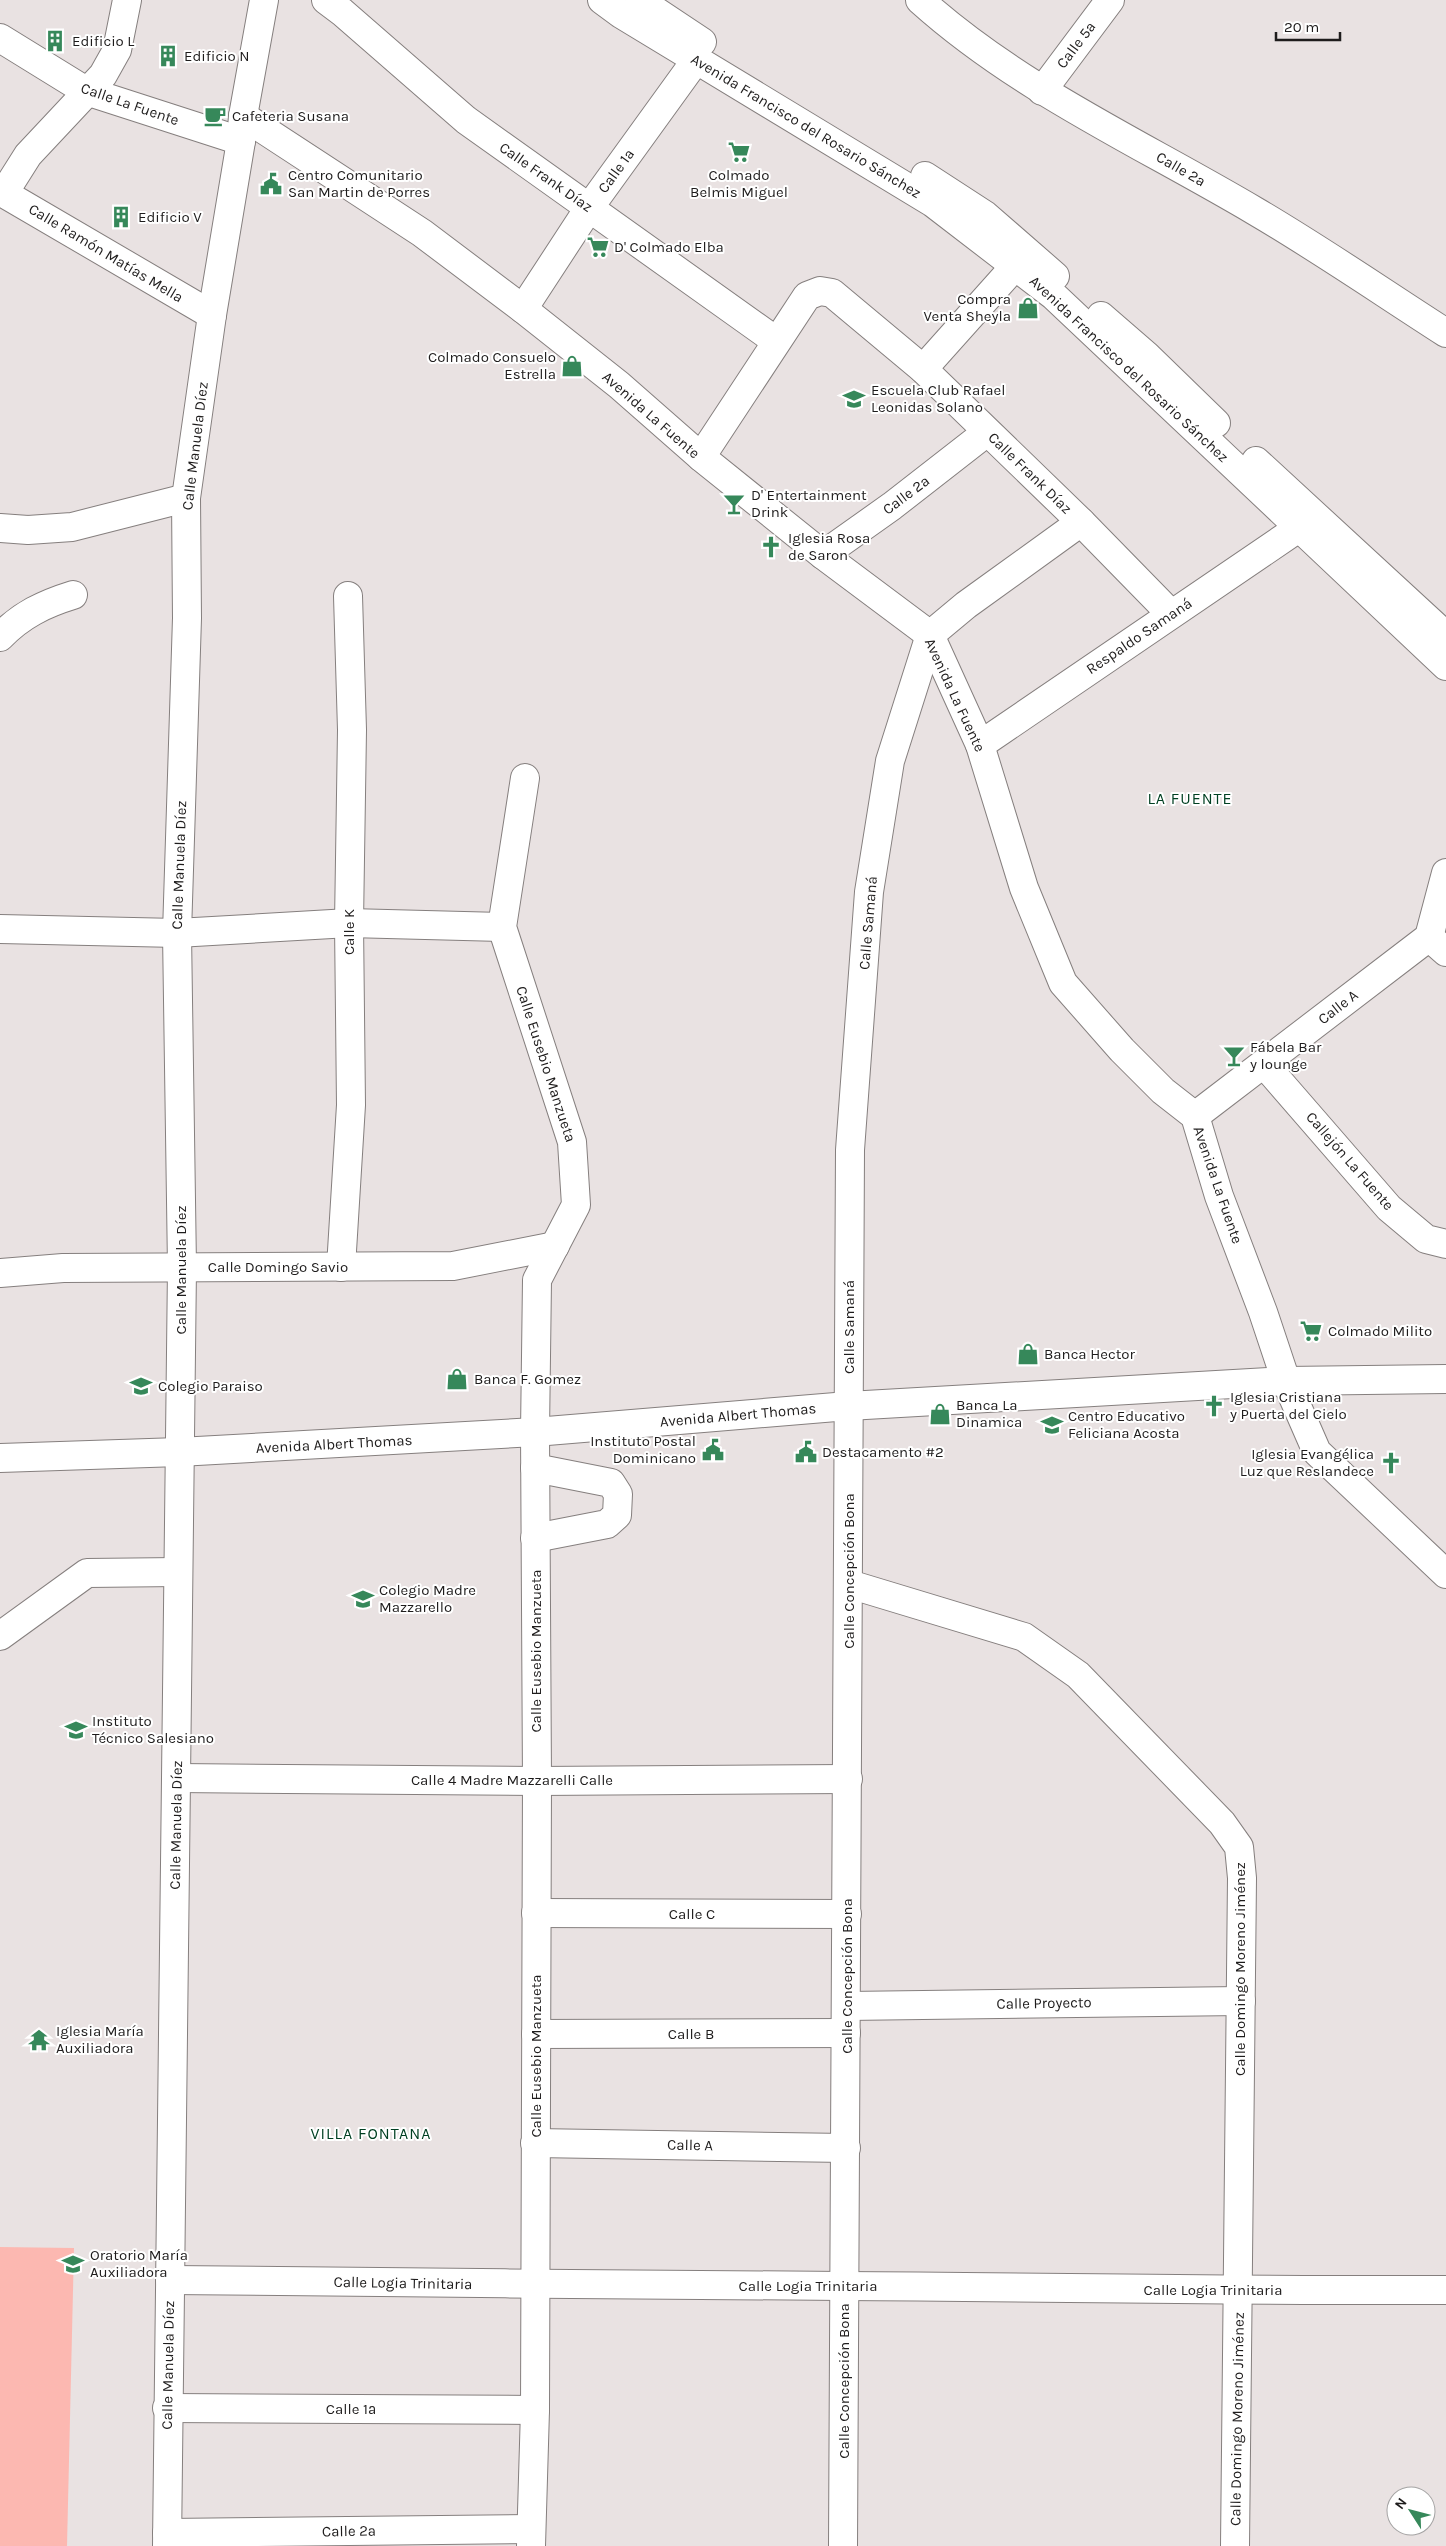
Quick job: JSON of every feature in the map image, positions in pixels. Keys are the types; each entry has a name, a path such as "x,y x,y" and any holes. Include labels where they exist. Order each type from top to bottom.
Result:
{"street":[{"path":"2,192 28,155 103,75 117,50 127,0"},
{"name":"Calle Manuela Díez","path":"167,2539 167,2408 177,1778 182,1266 177,933 187,618 186,498 212,315 264,0"},
{"name":"Calle Frank Díaz","path":"326,0 466,120 776,341"},
{"name":"Avenida Francisco del Rosario Sánchez","path":"602,0 621,14 696,60 933,202 1054,296 1446,666"},
{"name":"Avenida Francisco del Rosario Sánchez","path":"639,0 675,26 910,167 985,215 1146,356 1223,430 1446,636"},
{"name":"Calle 2a","path":"920,0 949,26 1042,90 1256,212 1446,333"},
{"name":"Calle 5a","path":"1042,90 1110,0"},
{"name":"Calle La Fuente","path":"0,38 86,91 242,128"},
{"name":"Calle 1a","path":"523,309 590,208 696,60"},
{"name":"Avenida La Fuente","path":"242,128 422,233 523,309 618,385 701,457 823,555 930,635 980,745 1024,888 1063,984 1122,1050 1163,1091 1195,1116 1219,1196 1263,1312 1286,1380 1317,1452 1446,1574"},
{"name":"Calle Ramón Matías Mella","path":"2,192 212,315"},
{"path":"923,369 1015,266"},
{"name":"Calle Frank Díaz","path":"701,457 807,296 820,291 832,293 923,369 1081,522 1171,614"},
{"name":"Calle 2a","path":"823,555 892,506 987,432"},
{"path":"0,528 28,530 72,527 186,498"},
{"path":"930,635 966,605 1081,522"},
{"name":"Respaldo Samaná","path":"980,745 1300,527"},
{"path":"0,637 13,624 41,606 72,595"},
{"name":"Calle K","path":"341,1267 351,1105 349,923 352,730 348,596"},
{"name":"Calle Samaná","path":"848,1406 850,1150 870,892 890,761 930,635"},
{"name":"Calle Eusebio Manzueta","path":"524,778 502,927 572,1142 576,1205 537,1280 535,1432 537,1781 534,2410 530,2537"},
{"name":"Calle A","path":"1195,1116 1264,1064 1437,944 1446,873"},
{"path":"0,929 177,933 349,923 502,927"},
{"name":"Callejón La Fuente","path":"1264,1064 1389,1208 1426,1239 1446,1244"},
{"name":"Calle Domingo Savio","path":"0,1272 63,1268 182,1266 453,1266 555,1246"},
{"name":"Avenida Albert Thomas","path":"0,1458 179,1452 535,1432 848,1406 1286,1380 1446,1379"},
{"name":"Calle Concepción Bona","path":"843,2546 849,1584 848,1406"},
{"path":"535,1468 611,1483 618,1494 617,1515 607,1524 536,1538"},
{"path":"0,1636 87,1573 178,1572"},
{"name":"Calle Domingo Moreno Jiménez","path":"849,1584 1024,1638 1078,1675 1222,1823 1239,1847 1242,1878 1236,2546"},
{"name":"Calle 4 Madre Mazzarelli Calle","path":"177,1778 537,1781 848,1779"},
{"name":"Calle C","path":"536,1913 847,1914"},
{"name":"Calle Proyecto","path":"846,2006 1241,2001"},
{"name":"Calle B","path":"536,2034 846,2033"},
{"name":"Calle A","path":"535,2143 846,2148"},
{"name":"Calle Logia Trinitaria","path":"170,2280 1238,2291 1446,2290"},
{"name":"Calle 1ª","path":"167,2408 534,2410"},
{"name":"Calle 2ª","path":"167,2539 530,2537"}],"shaded area":[{"path":"0,2247 74,2248 67,2546 0,2546"}],"place":[{"name":"Edificio L","path":"55,41"},
{"name":"Edificio N","path":"168,56"},
{"name":"Cafeteria Susana","path":"215,116"},
{"name":"Colmado Belmis Miguel","path":"739,152"},
{"name":"Centro Comunitario San Martin de Porres","path":"271,184"},
{"name":"Edificio V","path":"121,217"},
{"name":"D' Colmado Elba","path":"598,247"},
{"name":"Compra Venta Sheyla","path":"1028,308"},
{"name":"Colmado Consuelo Estrella","path":"572,366"},
{"name":"Escuela Club Rafael Leonidas Solano","path":"854,399"},
{"name":"D' Entertainment Drink","path":"734,504"},
{"name":"Iglesia Rosa de Saron","path":"771,547"},
{"name":"Fábela Bar y lounge","path":"1234,1056"},
{"name":"Colmado Milito","path":"1311,1331"},
{"name":"Banca Hector","path":"1028,1354"},
{"name":"Banca F. Gomez","path":"457,1379"},
{"name":"Colegio Paraiso","path":"141,1386"},
{"name":"Iglesia Cristiana y Puerta del Cielo","path":"1214,1406"},
{"name":"Banca La Dinamica","path":"940,1414"},
{"name":"Centro Educativo Feliciana Acosta","path":"1052,1425"},
{"name":"Instituto Postal Dominicano","path":"713,1450"},
{"name":"Destacamento #2","path":"806,1452"},
{"name":"Iglesia Evangélica Luz que Reslandece","path":"1391,1463"},
{"name":"Colegio Madre Mazzarello","path":"363,1599"},
{"name":"Instituto Técnico Salesiano","path":"76,1730"},
{"name":"Iglesia María Auxiliadora","path":"39,2040"},
{"name":"Oratorio María Auxiliadora","path":"73,2264"}],"district":[{"name":"LA FUENTE","path":"1190,798"},
{"name":"VILLA FONTANA","path":"371,2133"}]}
